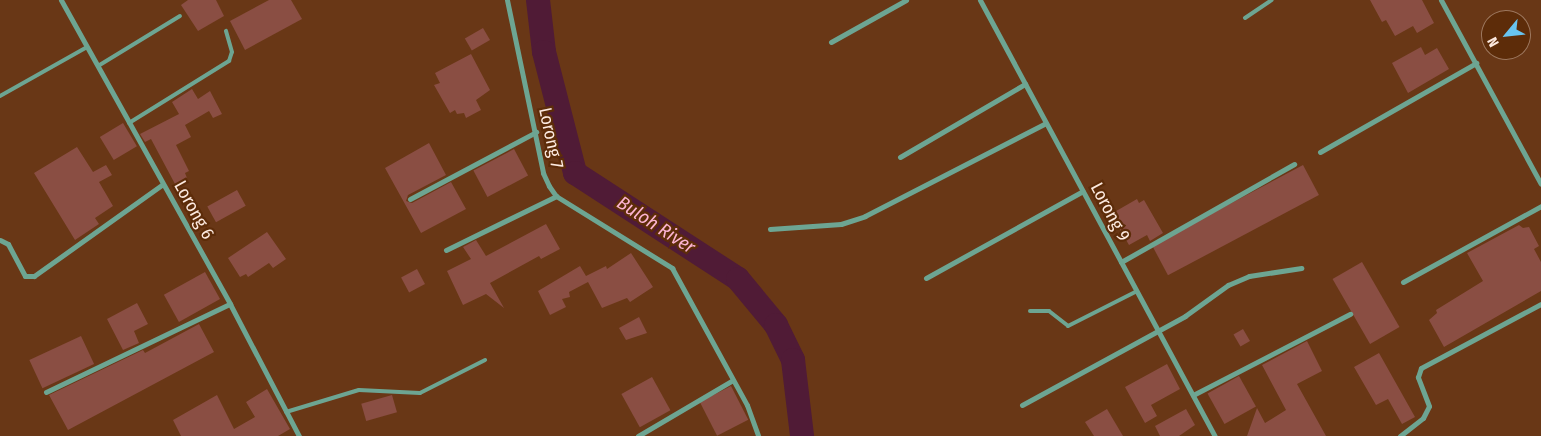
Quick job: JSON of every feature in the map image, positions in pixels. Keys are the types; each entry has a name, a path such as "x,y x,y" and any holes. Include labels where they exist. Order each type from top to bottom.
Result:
{"street":[{"name":"Lorong 6","path":"61,0 230,304 299,436"},
{"name":"Lorong 7","path":"507,0 543,173 556,196 672,268 747,405 758,436"},
{"path":"831,42 906,0"},
{"name":"Lorong 9","path":"980,0 1215,436"},
{"path":"1441,0 1541,184"},
{"path":"1320,152 1476,63"},
{"path":"900,157 1025,84"},
{"path":"770,229 841,224 866,216 1046,123"},
{"path":"410,199 536,132"},
{"path":"1121,262 1294,164"},
{"path":"0,240 8,244 25,276 34,276 164,184"},
{"path":"926,278 1083,191"},
{"path":"446,250 556,196"},
{"path":"1403,282 1541,206"},
{"path":"1022,405 1185,316 1228,285 1249,276 1301,268"},
{"path":"46,392 230,304"},
{"path":"1400,436 1423,418 1429,406 1418,377 1421,368 1541,304"},
{"path":"1192,394 1350,314"},
{"path":"638,436 733,380"}],"lane":[{"path":"1245,18 1272,0"},
{"path":"98,66 180,16"},
{"path":"129,123 229,61 232,52 226,31"},
{"path":"0,96 88,47"},
{"path":"1030,311 1046,310 1068,326 1137,291"},
{"path":"286,412 359,390 420,393 485,360"}],"building":[{"path":"188,0 216,0 224,16 198,31 181,5"},
{"path":"269,0 291,0 302,19 245,50 230,21"},
{"path":"1370,0 1422,0 1434,23 1417,33 1413,26 1395,36 1386,20 1382,22"},
{"path":"483,28 490,40 472,51 465,38"},
{"path":"1421,47 1425,55 1437,48 1449,69 1408,93 1392,63"},
{"path":"471,54 490,90 476,100 481,110 466,118 464,113 457,114 455,110 450,113 434,85 440,83 435,73"},
{"path":"192,89 198,99 210,91 222,114 213,118 209,111 185,125 191,137 176,145 189,171 185,173 187,178 175,184 151,139 145,142 140,134 179,114 172,102"},
{"path":"123,123 137,146 114,160 100,137"},
{"path":"429,143 446,175 408,195 406,201 412,203 451,182 466,209 421,233 385,168"},
{"path":"77,147 93,172 106,165 112,175 99,182 113,206 95,218 99,224 75,240 34,173"},
{"path":"514,149 528,175 487,197 473,171"},
{"path":"1303,165 1319,195 1168,275 1152,245"},
{"path":"237,190 246,206 216,222 207,206"},
{"path":"1137,199 1139,203 1144,200 1163,233 1150,241 1147,235 1129,245 1111,214"},
{"path":"546,224 560,249 541,259 539,256 490,283 504,308 486,294 463,305 447,271 471,259 463,247 476,240 486,256"},
{"path":"1519,225 1523,228 1529,227 1539,246 1534,249 1541,262 1541,291 1444,347 1429,320 1437,313 1436,310 1483,281 1467,253"},
{"path":"267,232 286,259 273,268 269,263 248,277 246,274 240,277 228,258"},
{"path":"631,253 653,287 630,302 627,298 602,308 588,282 569,292 570,297 562,299 566,307 550,315 538,291 580,266 586,276 606,266 607,269"},
{"path":"1362,262 1400,327 1370,344 1333,279"},
{"path":"417,269 425,284 409,292 401,277"},
{"path":"205,272 220,299 179,322 164,295"},
{"path":"137,303 148,324 134,331 139,343 123,350 107,319"},
{"path":"639,317 647,333 626,340 619,328"},
{"path":"199,324 214,352 68,430 49,395 143,350 145,353"},
{"path":"1243,329 1250,341 1240,347 1233,334"},
{"path":"81,336 94,364 42,388 29,360"},
{"path":"1307,341 1322,371 1297,384 1326,436 1247,436 1257,408 1265,423 1286,410 1262,365"},
{"path":"1379,353 1415,417 1402,424 1388,399 1376,405 1354,367"},
{"path":"1167,364 1180,389 1151,405 1157,416 1145,423 1125,387"},
{"path":"1239,376 1256,407 1224,424 1208,393"},
{"path":"652,377 670,410 640,427 621,394"},
{"path":"731,386 748,420 717,436 700,402"},
{"path":"267,389 290,429 278,436 181,436 173,420 217,395 234,429 255,417 246,402"},
{"path":"392,395 397,412 366,421 361,404"},
{"path":"1107,409 1123,436 1094,436 1085,422"},
{"path":"1186,409 1195,425 1179,436 1160,436 1155,426"}],"waterway":[{"name":"Buloh River","path":"538,0 544,52 575,173 738,279 776,325 793,360 802,436"}]}
